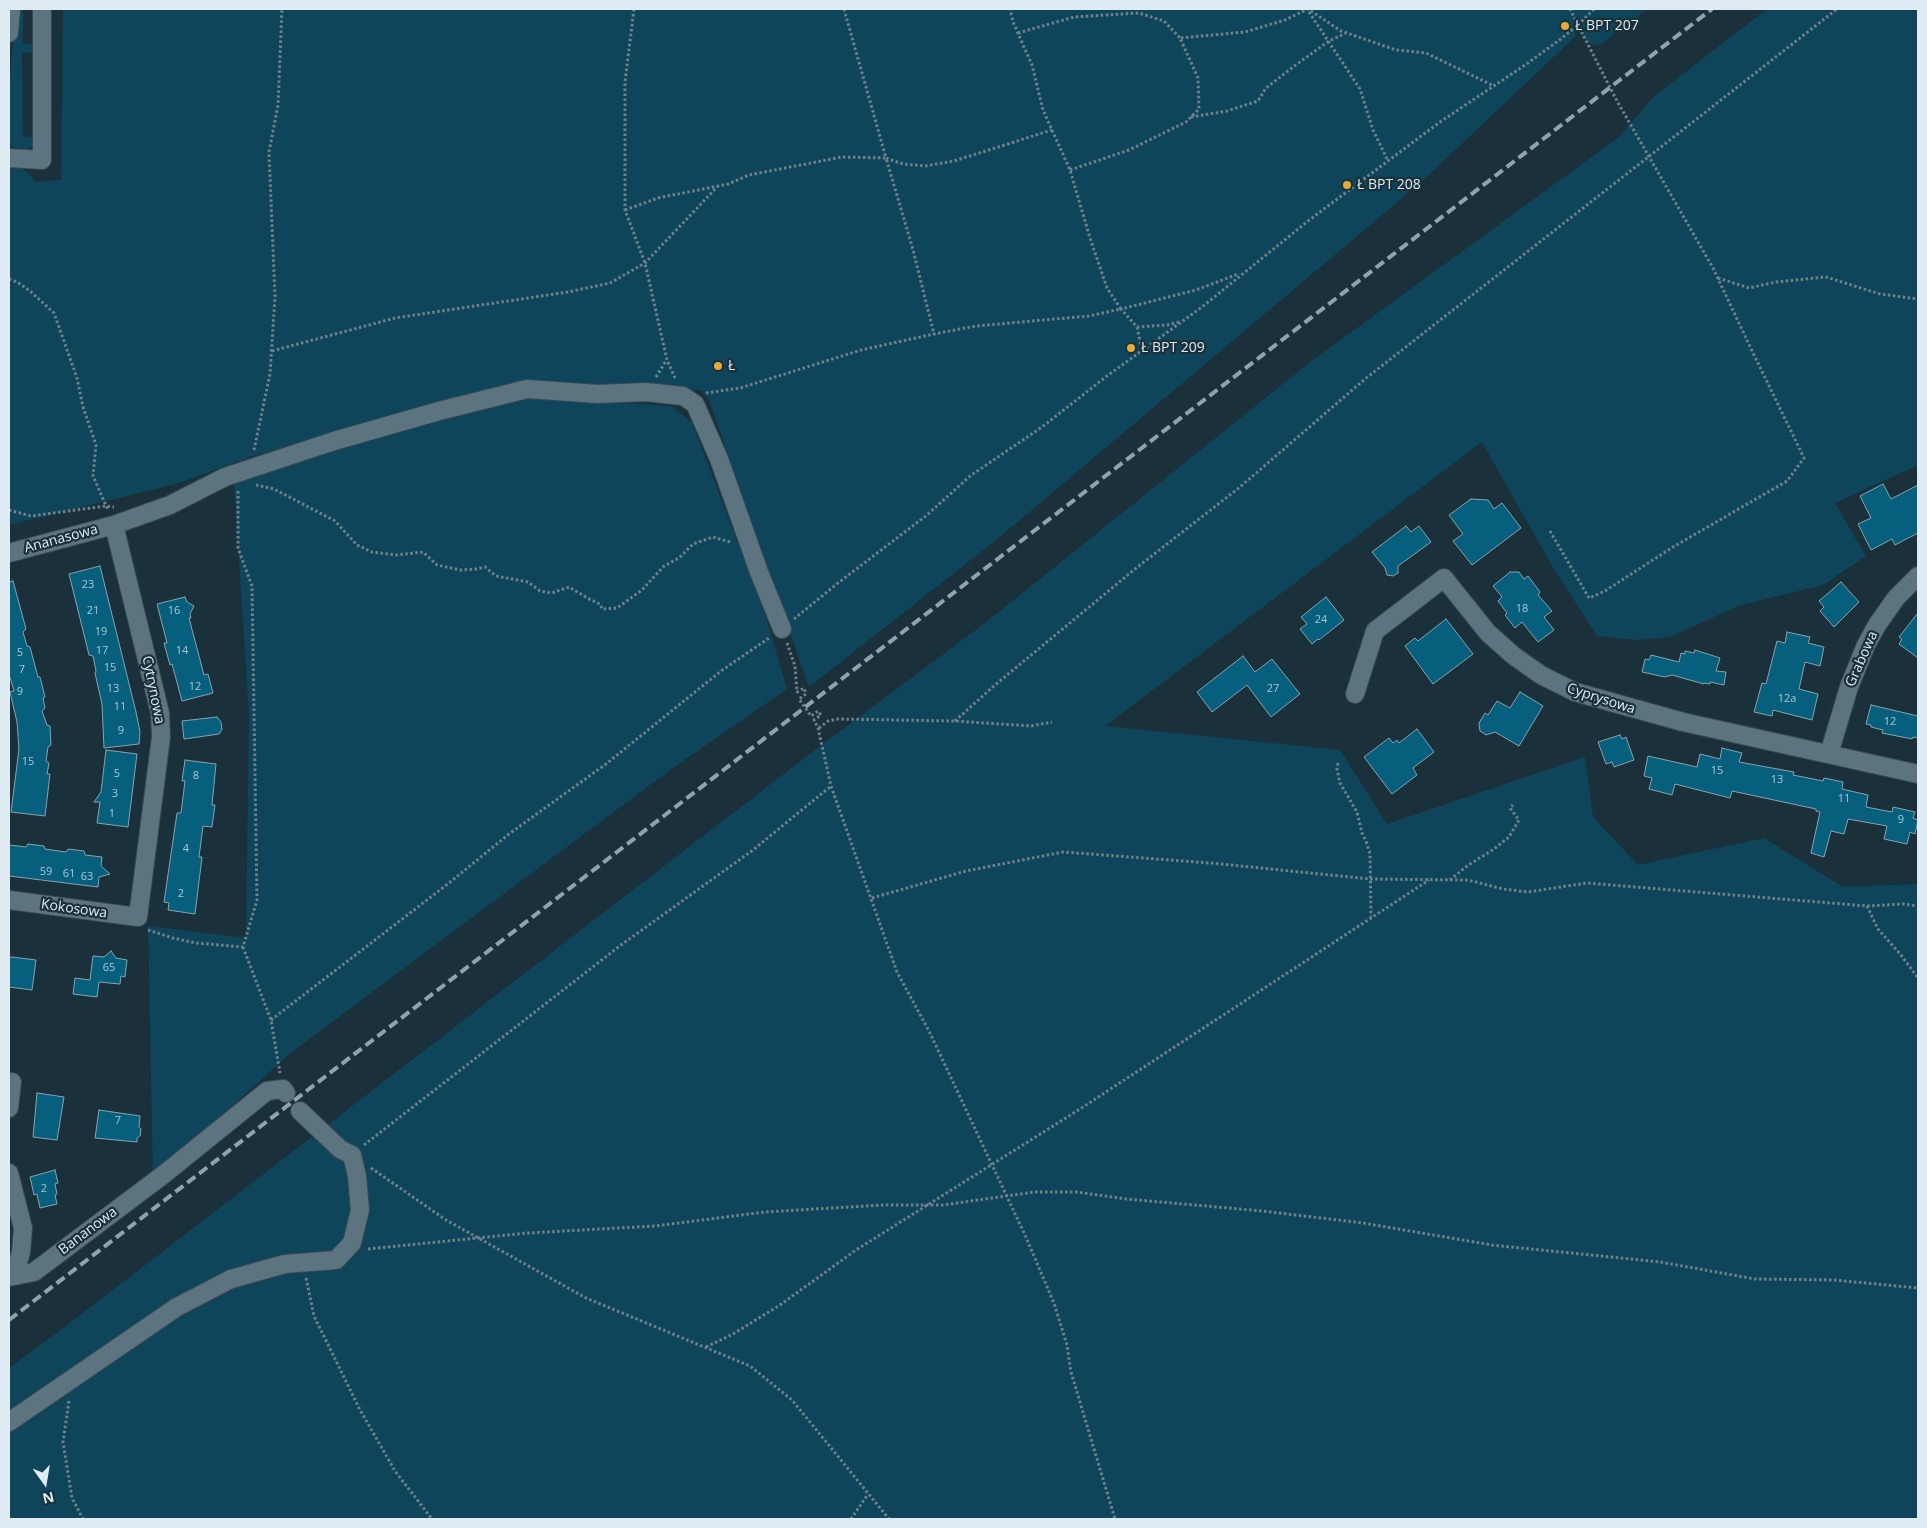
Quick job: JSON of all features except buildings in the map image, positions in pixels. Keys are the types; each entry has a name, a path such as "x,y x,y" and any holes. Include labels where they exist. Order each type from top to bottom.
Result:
{"street":[{"path":"9,33 11,9"},
{"path":"9,158 42,160 42,9"},
{"name":"Ananasowa","path":"9,553 114,525 170,505 225,477 249,476 363,432 527,389 598,394 646,392 683,396"},
{"path":"683,396 695,404 719,459 759,572 782,629"},
{"name":"Cytrynowa","path":"114,525 160,713 161,737 135,917"},
{"name":"Grabowa","path":"1829,754 1849,686 1866,645 1896,598 1918,576"},
{"name":"Cyprysowa","path":"1355,694 1375,631 1444,578 1488,633 1514,656 1541,675 1574,692 1646,714 1918,774"},
{"name":"Kokosowa","path":"9,900 135,917"},
{"path":"9,1108 12,1082"},
{"name":"Bananowa","path":"11,1277 34,1272 164,1175 267,1091 284,1091"},
{"path":"9,1422 177,1307 231,1279 285,1264 336,1260 345,1251 352,1243 360,1210 357,1176 352,1155 340,1149 300,1111"},
{"path":"9,1173 23,1228 21,1252 11,1277"}],"path":[{"path":"282,9 278,105 269,152 275,297 272,351 270,374 249,476 238,487 238,548 252,586 257,900 243,947 271,1020 284,1091"},
{"path":"634,9 625,82 625,210 645,263 667,360 683,396 740,388 861,350 934,334 976,326 1089,316 1121,309 1196,290 1244,272"},
{"path":"844,9 912,246 934,334"},
{"path":"1010,9 1032,65 1043,110 1070,170 1107,288 1121,309 1137,327 1142,352"},
{"path":"1180,38 1244,32 1285,20 1308,9"},
{"path":"1308,9 1347,33 1396,50 1426,53 1494,86"},
{"path":"1308,9 1360,89 1373,130 1388,161"},
{"path":"1550,531 1588,598 1605,590 1673,547 1787,481 1804,458 1718,278 1648,156 1570,9"},
{"path":"271,1020 509,834 606,764 721,671 782,629 926,515 970,476 1042,427 1440,122 1528,63 1578,25 1594,9"},
{"path":"955,721 995,685 1135,569 1240,487 1366,379 1837,9"},
{"path":"1018,33 1074,17 1139,13 1164,20 1180,38 1198,78 1199,109 1186,122 1129,150 1070,170"},
{"path":"1190,118 1258,101 1266,88 1328,41 1347,33"},
{"path":"625,210 658,198 718,186 750,175 842,157 886,158 903,164 925,166 954,161 1052,130"},
{"path":"272,351 395,318 610,284 645,263 718,186"},
{"path":"1718,278 1749,288 1776,282 1826,277 1880,294 1918,299"},
{"path":"9,279 30,291 54,313 77,378 83,407 96,445 93,476 114,525"},
{"path":"1137,327 1167,325 1182,320"},
{"path":"249,476 335,521 357,545 372,552 396,555 423,552 437,566 461,570 476,570 484,567 496,576 528,582 540,591 552,593 570,586 600,604 602,609 617,608 642,590 664,566 679,558 693,544 713,537 732,543"},
{"path":"9,510 31,516 106,506 116,507"},
{"path":"782,629 795,666 797,692 804,688 806,694 799,699 811,716 818,711 821,715 814,720 818,728 831,786 897,972 929,1031 1025,1235 1054,1303 1067,1346 1071,1372 1115,1519"},
{"path":"818,728 828,721 838,719 955,721 1031,726 1052,722"},
{"path":"1338,763 1337,769 1340,783 1357,812 1370,854 1371,917"},
{"path":"831,786 753,850 621,944 352,1155 446,1220 586,1298 750,1366 792,1400 889,1519"},
{"path":"1450,880 1509,837 1519,820 1510,808 1513,805"},
{"path":"872,898 966,871 1063,852 1210,863 1369,879 1468,880 1503,890 1528,892 1587,883 1866,906 1903,904 1918,906"},
{"path":"706,1348 780,1305 856,1250 1088,1104 1430,879"},
{"path":"1866,906 1878,929 1918,978"},
{"path":"135,917 148,930 173,938 196,943 243,947"},
{"path":"345,1251 479,1238 655,1226 766,1212 873,1206 944,1205 1034,1192 1076,1192 1363,1223 1492,1246 1660,1262 1755,1279 1834,1280 1918,1288"},
{"path":"303,1263 314,1316 359,1408 394,1471 432,1519"},
{"path":"70,1380 63,1442 72,1498 83,1519"},
{"path":"852,1519 868,1494"}],"shaded area":[{"path":"16,9 23,9 23,44 32,44 34,46 33,52 22,54 23,136 34,139 34,145 27,149 13,148 9,145 9,86"},
{"path":"63,9 1647,9 1598,46 1587,42 1572,23 1576,36 1419,184 995,541 809,687 709,400 701,390 531,382 253,456 179,483 9,525 9,164 21,167 37,182 61,180"},
{"path":"1767,9 1918,9 1918,465 1835,503 1866,556 1823,585 1738,606 1670,637 1635,640 1597,636 1551,564 1482,442 1105,726 1340,750 1387,824 1585,757 1593,817 1638,865 1764,838 1843,887 1918,884 1918,1519 9,1519 9,1368 815,750 985,623 1309,363 1619,137 1653,97"},
{"path":"529,398 672,406 692,423 765,614 787,689 670,770 288,1055 153,1179 148,926 246,938 249,715 234,481 342,445"}],"railway":[{"path":"9,1320 1712,9"}],"place":[{"name":"Ł BPT 207","path":"1565,26"},
{"name":"Ł BPT 208","path":"1347,185"},
{"name":"Ł BPT 209","path":"1131,348"},
{"name":"Ł","path":"718,366"}]}
